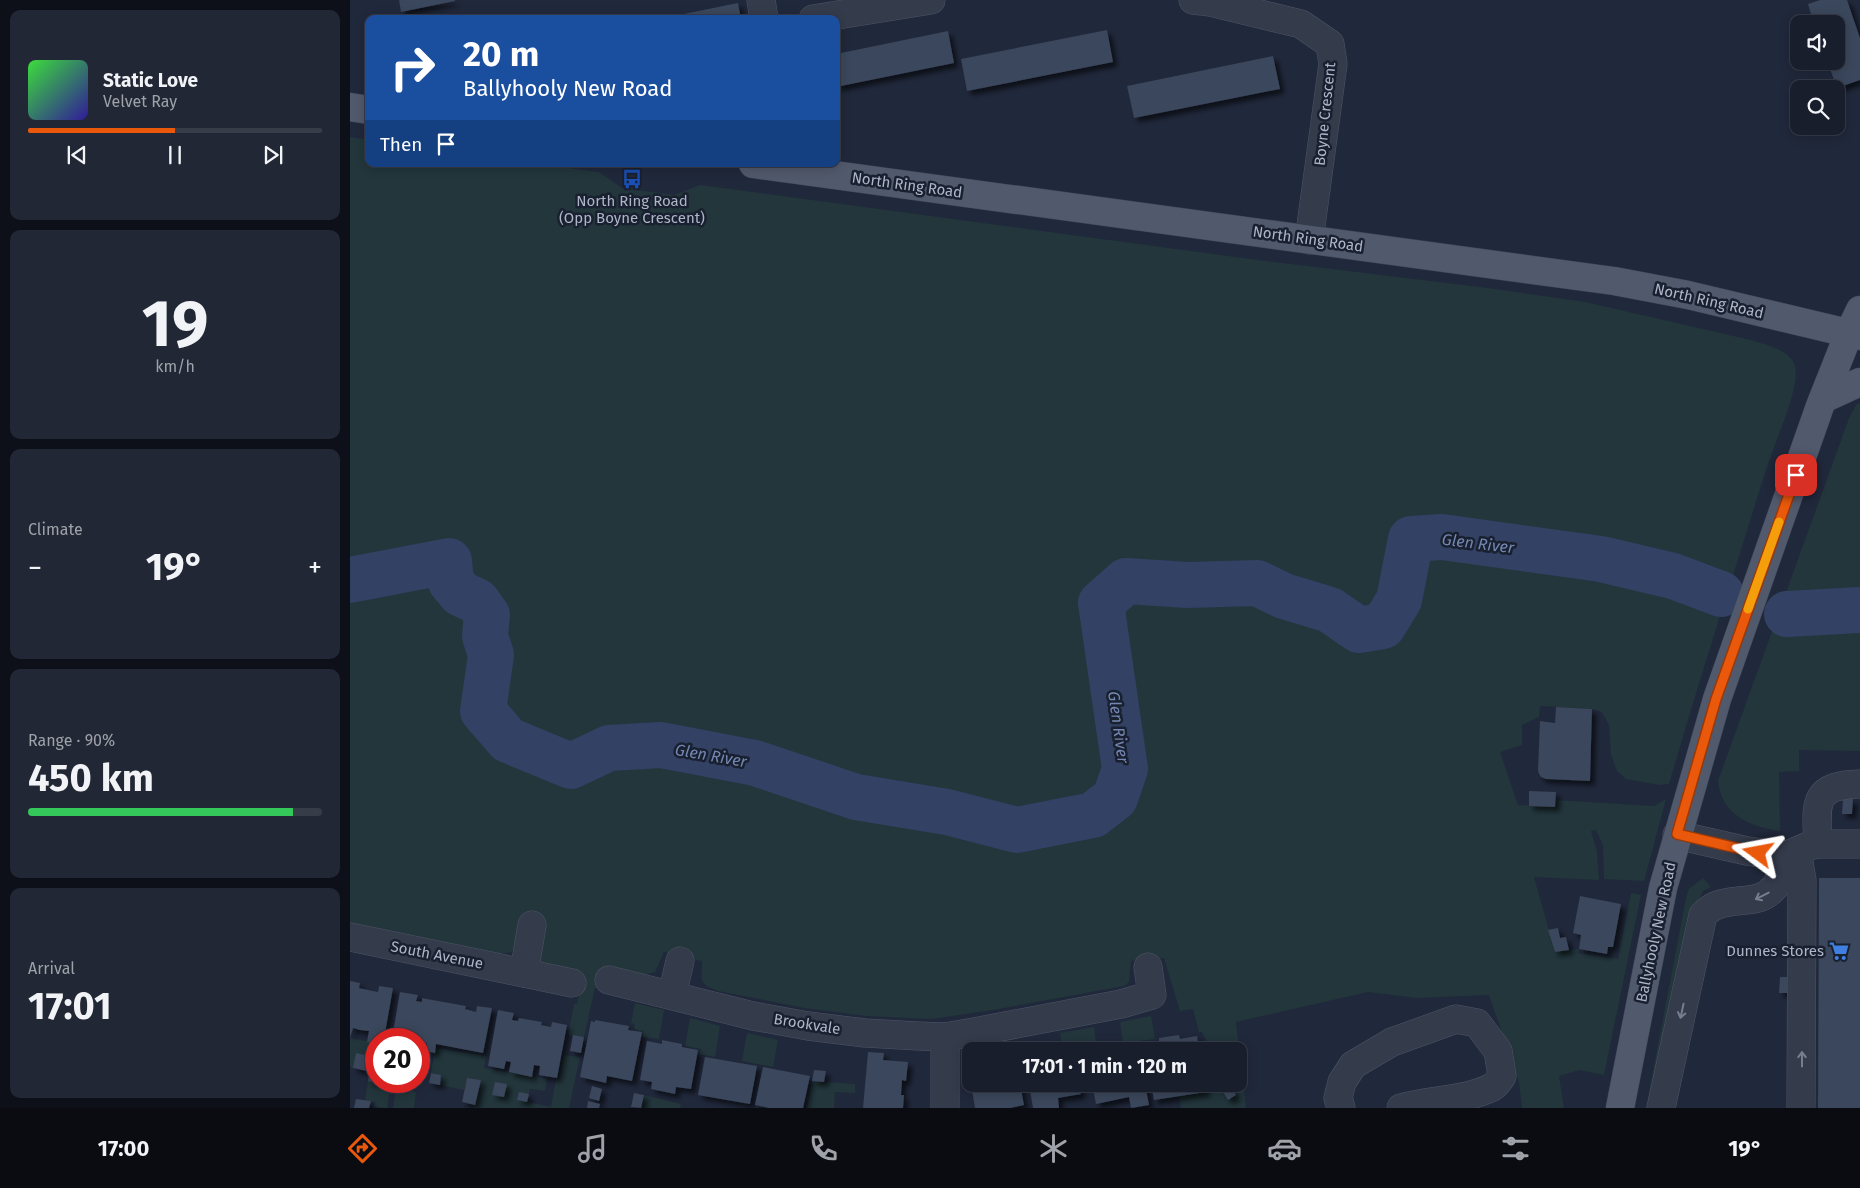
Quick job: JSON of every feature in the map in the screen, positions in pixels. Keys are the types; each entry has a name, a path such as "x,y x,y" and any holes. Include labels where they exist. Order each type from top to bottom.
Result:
{"main road":[{"path":"350,108 365,110"},
{"name":"North Ring Road","path":"775,167 1614,281 1856,326"},
{"name":"Ballyhooly New Road","path":"1620,1108 1663,888 1716,699 1823,399 1856,326"},
{"path":"1823,399 1860,382"}],"street":[{"path":"761,0 763,15"},
{"path":"838,15 931,0"},
{"name":"Boyne Crescent","path":"1193,0 1210,2 1300,24 1330,44 1333,64 1309,240"},
{"path":"1661,1108 1702,915 1713,906 1724,902 1746,902 1762,898 1773,888 1800,851 1821,796 1828,789 1839,785 1860,784"},
{"path":"1677,834 1747,851 1800,851 1860,844"},
{"path":"1800,851 1802,880 1801,1108"},
{"path":"524,973 532,925"},
{"name":"South Avenue","path":"350,937 572,983"},
{"path":"672,995 680,961"},
{"name":"Brookvale","path":"609,980 753,1016 808,1026 865,1033 945,1037 1121,1004 1152,995 1148,967"},
{"path":"1341,1108 1338,1098 1342,1082 1353,1065 1392,1042 1456,1019 1477,1023 1498,1051 1502,1076 1497,1084 1489,1089 1455,1098 1407,1107"},
{"path":"945,1037 945,1108"}],"shaded area":[{"path":"350,137 365,139 365,167 561,167 599,172 622,188 674,195 700,185 1585,302 1751,340 1783,352 1788,355 1795,366 1795,384 1792,396 1758,494 1669,784 1660,785 1626,779 1617,771 1611,755 1609,725 1602,712 1592,709 1540,706 1539,717 1522,725 1522,745 1500,752 1518,805 1555,807 1555,800 1654,806 1666,799 1644,881 1604,879 1603,845 1596,830 1591,831 1597,852 1599,880 1534,877 1555,952 1579,949 1578,953 1618,959 1631,893 1641,895 1604,1075 1580,1070 1559,1076 1564,1108 1522,1108 1519,1082 1489,995 1417,998 1368,992 1236,1022 1238,1042 1207,1042 1202,1032 1199,1032 1193,1009 1180,1011 1164,958 1131,961 1129,982 1124,986 932,1019 866,1016 804,1008 718,991 707,986 702,981 702,961 664,952 655,972 595,988 584,1037 568,1035 574,1004 577,1004 582,972 545,965 517,942 512,952 499,954 350,926"},
{"path":"1860,403 1860,751 1799,750 1799,771 1779,772 1780,831 1769,829 1748,822 1731,811 1720,793 1718,781 1848,421 1856,405"},
{"path":"1703,878 1711,887 1703,891 1700,897 1653,1108 1646,1108 1686,898 1689,889"},
{"path":"635,1003 664,1010 659,1039 643,1037 644,1031 634,1029 635,1024 631,1023"},
{"path":"1151,1016 1155,1039 1123,1042 1120,1022"},
{"path":"690,1018 720,1026 715,1057 700,1054 701,1049 685,1046"},
{"path":"1094,1027 1096,1042 1062,1042 1060,1033"},
{"path":"747,1033 778,1040 773,1067 742,1061"},
{"path":"350,1038 365,1041 365,1060 353,1068 350,1067"},
{"path":"435,1048 486,1056 484,1068 547,1079 545,1091 530,1089 529,1094 518,1100 551,1107 556,1079 559,1079 564,1055 580,1057 569,1108 474,1108 481,1080 467,1078 464,1090 440,1085 441,1075 431,1073"},
{"path":"812,1081 855,1084 855,1093 835,1092 834,1108 807,1108"},
{"path":"1206,1092 1223,1092 1228,1100 1236,1095 1234,1092 1244,1092 1246,1108 1181,1108 1179,1096"},
{"path":"366,1093 390,1093 387,1108 374,1107 375,1102 365,1100"},
{"path":"395,1093 416,1093 414,1108 393,1108"},
{"path":"644,1095 681,1104 680,1108 641,1108"}],"building":[{"path":"399,0 455,0 455,1 401,12"},
{"path":"1820,0 1847,0 1860,38 1860,80 1845,85 1845,80 1834,80 1830,70 1845,70 1845,15 1811,15 1808,4"},
{"path":"738,3 740,15 679,15"},
{"path":"1107,30 1113,62 967,91 961,59"},
{"path":"948,31 954,63 840,86 840,53"},
{"path":"1273,56 1280,89 1134,118 1127,86"},
{"path":"1556,707 1592,709 1590,781 1546,779 1539,774 1540,721 1555,723"},
{"path":"1529,791 1556,792 1555,807 1529,806"},
{"path":"1843,799 1853,799 1852,814 1842,814"},
{"name":"Dunnes Stores","path":"1819,878 1860,878 1860,1108 1818,1108"},
{"path":"1580,896 1621,904 1613,947 1608,947 1607,954 1579,949 1581,935 1573,933"},
{"path":"1558,928 1560,938 1566,937 1569,950 1555,952 1548,930"},
{"path":"1780,977 1788,977 1788,993 1779,993"},
{"path":"350,981 360,983 359,988 378,992 379,986 393,988 386,1028 365,1028 365,1031 353,1028 350,1038"},
{"path":"400,992 418,995 416,1001 422,1002 422,998 466,1006 465,1009 476,1012 477,1006 492,1008 483,1053 436,1044 435,1053 430,1052 430,1028 394,1028"},
{"path":"498,1010 514,1013 512,1020 518,1021 519,1018 542,1022 541,1025 551,1027 552,1022 567,1025 557,1078 539,1075 540,1066 534,1065 532,1077 509,1072 511,1062 506,1061 504,1069 488,1066"},
{"path":"595,1020 629,1026 628,1030 642,1032 632,1081 607,1076 606,1083 580,1077 591,1021 595,1022"},
{"path":"573,1035 584,1037 581,1053 570,1051"},
{"path":"1179,1035 1180,1039 1197,1036 1198,1042 1159,1042 1159,1038"},
{"path":"662,1040 698,1050 691,1089 676,1087 675,1094 651,1089 652,1082 640,1080 647,1041 662,1044"},
{"path":"868,1052 884,1053 883,1060 908,1062 906,1081 902,1080 901,1095 904,1095 903,1108 863,1108"},
{"path":"356,1053 365,1055 365,1071 353,1068"},
{"path":"705,1057 757,1066 750,1104 698,1095"},
{"path":"763,1067 810,1076 803,1108 769,1108 755,1105"},
{"path":"814,1070 826,1071 824,1082 812,1081"},
{"path":"431,1073 441,1075 440,1085 430,1083"},
{"path":"467,1078 481,1080 475,1105 462,1102"},
{"path":"495,1082 507,1084 504,1097 492,1095"},
{"path":"592,1086 602,1089 599,1101 589,1098"},
{"path":"519,1092 529,1094 527,1102 517,1100"},
{"path":"972,1092 1022,1092 1024,1105 1010,1108 975,1108"},
{"path":"1030,1092 1081,1092 1081,1094 1058,1098 1059,1108 1033,1108"},
{"path":"1094,1092 1147,1092 1149,1105 1131,1108 1129,1097 1096,1104"},
{"path":"1152,1092 1206,1092 1154,1100"},
{"path":"1223,1092 1234,1092 1236,1095 1228,1100"},
{"path":"634,1093 644,1095 641,1108 631,1107"},
{"path":"356,1099 371,1101 369,1108 354,1108"},
{"path":"588,1101 600,1104 599,1108 587,1108"}],"waterway":[{"name":"Glen River","path":"350,580 449,561 451,582 461,594 477,601 487,615 485,636 491,655 483,711 508,740 571,766 609,748 661,745 755,763 856,797 947,812 1017,830 1093,815 1115,798 1125,769 1101,603 1126,581 1188,585 1257,583 1284,596 1330,610 1359,630 1383,626 1399,600 1411,539 1442,537 1601,559 1673,576 1721,594"},
{"name":"Glen River","path":"1787,614 1860,610"}],"slow traffic":[{"path":"1748,609 1779,522"}],"place":[{"name":"North Ring Road (Opp Boyne Crescent)","path":"632,179"},
{"name":"Dunnes Stores","path":"1839,951"}],"route":[{"path":"1758,853 1677,834 1716,699 1796,475"}]}
